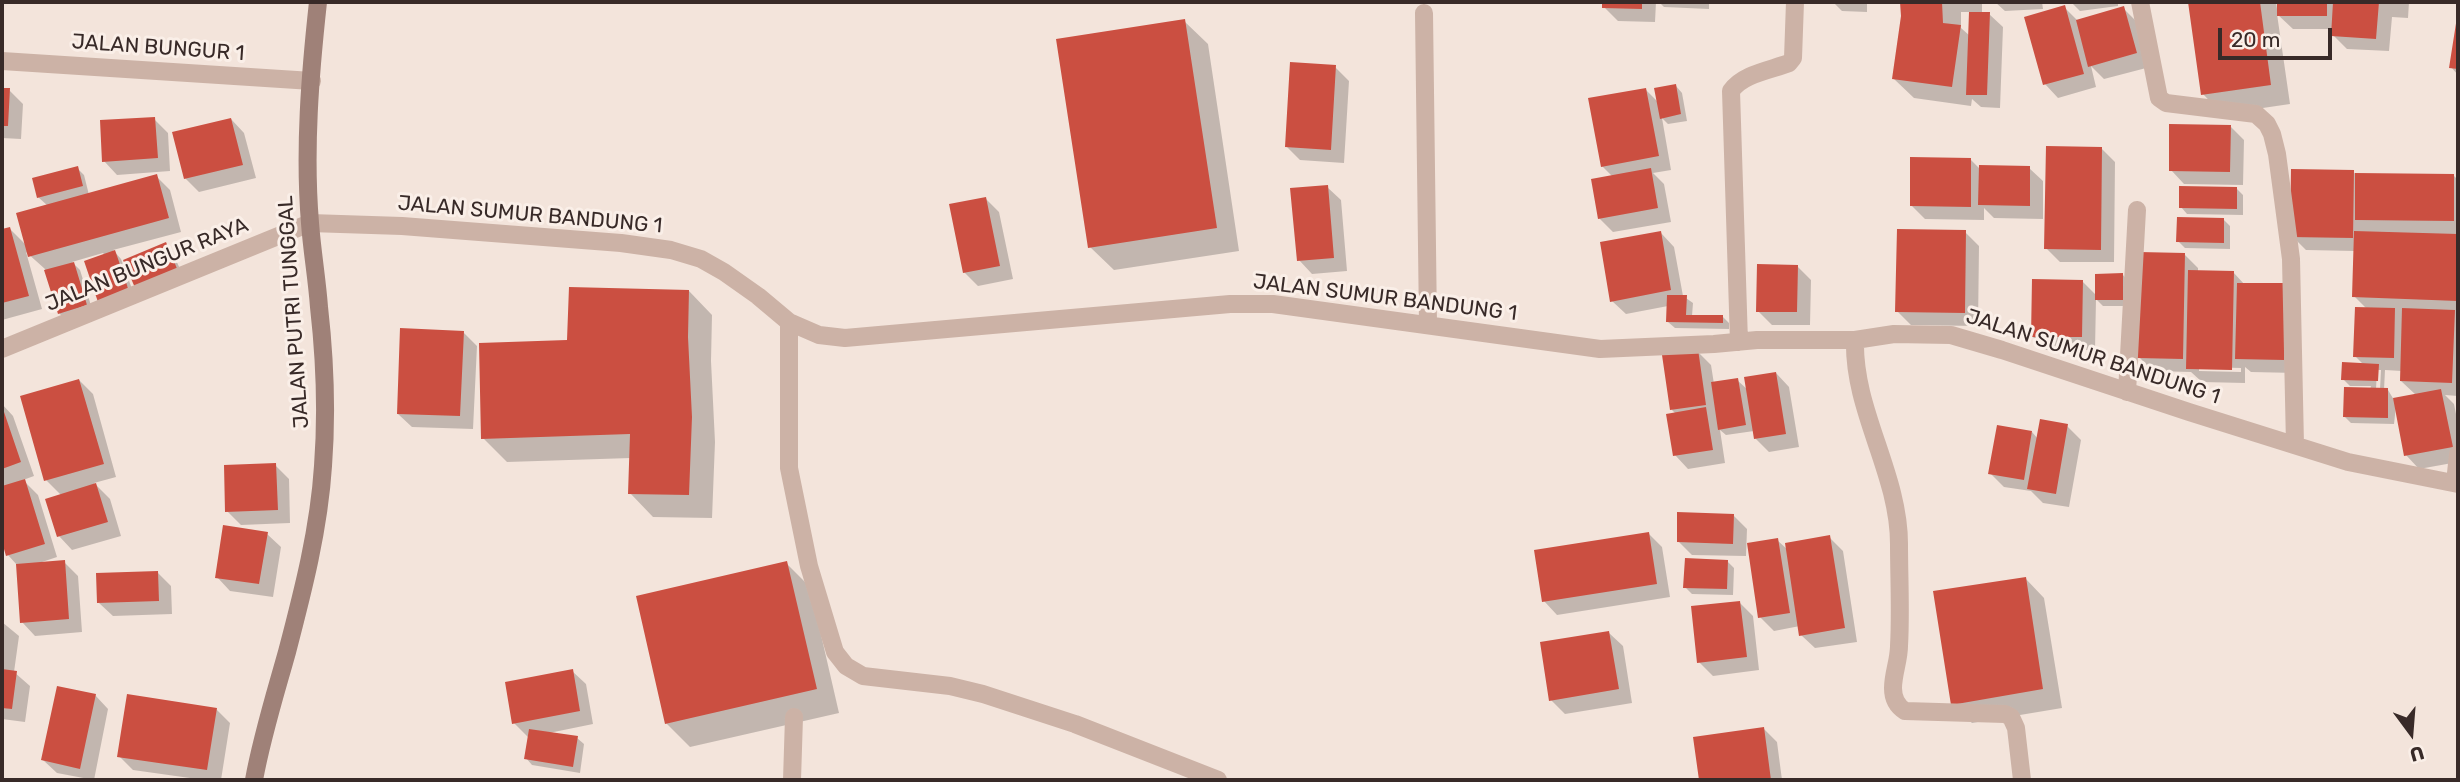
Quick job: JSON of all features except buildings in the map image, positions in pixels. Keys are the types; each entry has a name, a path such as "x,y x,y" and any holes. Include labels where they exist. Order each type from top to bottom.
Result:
{"street":[{"name":"JALAN PUTRI TUNGGAL","path":"254,780 260,744 304,582 316,524 323,468 325,384 310,223 309,131 318,2"},
{"path":"1739,342 1731,91 1743,79 1789,63 1793,58 1795,2"},
{"path":"2140,2 2159,97 2166,103 2256,114 2267,124 2272,134 2291,259 2295,446"},
{"path":"1424,13 1428,324"},
{"name":"JALAN BUNGUR 1","path":"2,61 312,80"},
{"path":"2127,392 2137,209"},
{"name":"JALAN SUMUR BANDUNG 1","path":"310,223 414,227 621,243 671,250 701,259 724,272 789,322 820,335 845,338 1207,305 1251,304 1272,304 1428,324 1600,349 1757,340 1855,340 1894,334 1951,335 2002,349 2348,462 2457,483"},
{"name":"JALAN BUNGUR RAYA","path":"2,349 310,223"},
{"path":"789,322 789,468 797,514 821,605 835,652 846,666 863,676 983,694 1075,724 1219,780"},
{"path":"1855,340 1859,388 1885,468 1899,531 1899,650 1893,690 1895,699 1905,711 2005,714 2011,717 2016,729 2022,780"},
{"path":"2457,483 2458,454"},
{"path":"792,780 794,717"}]}
